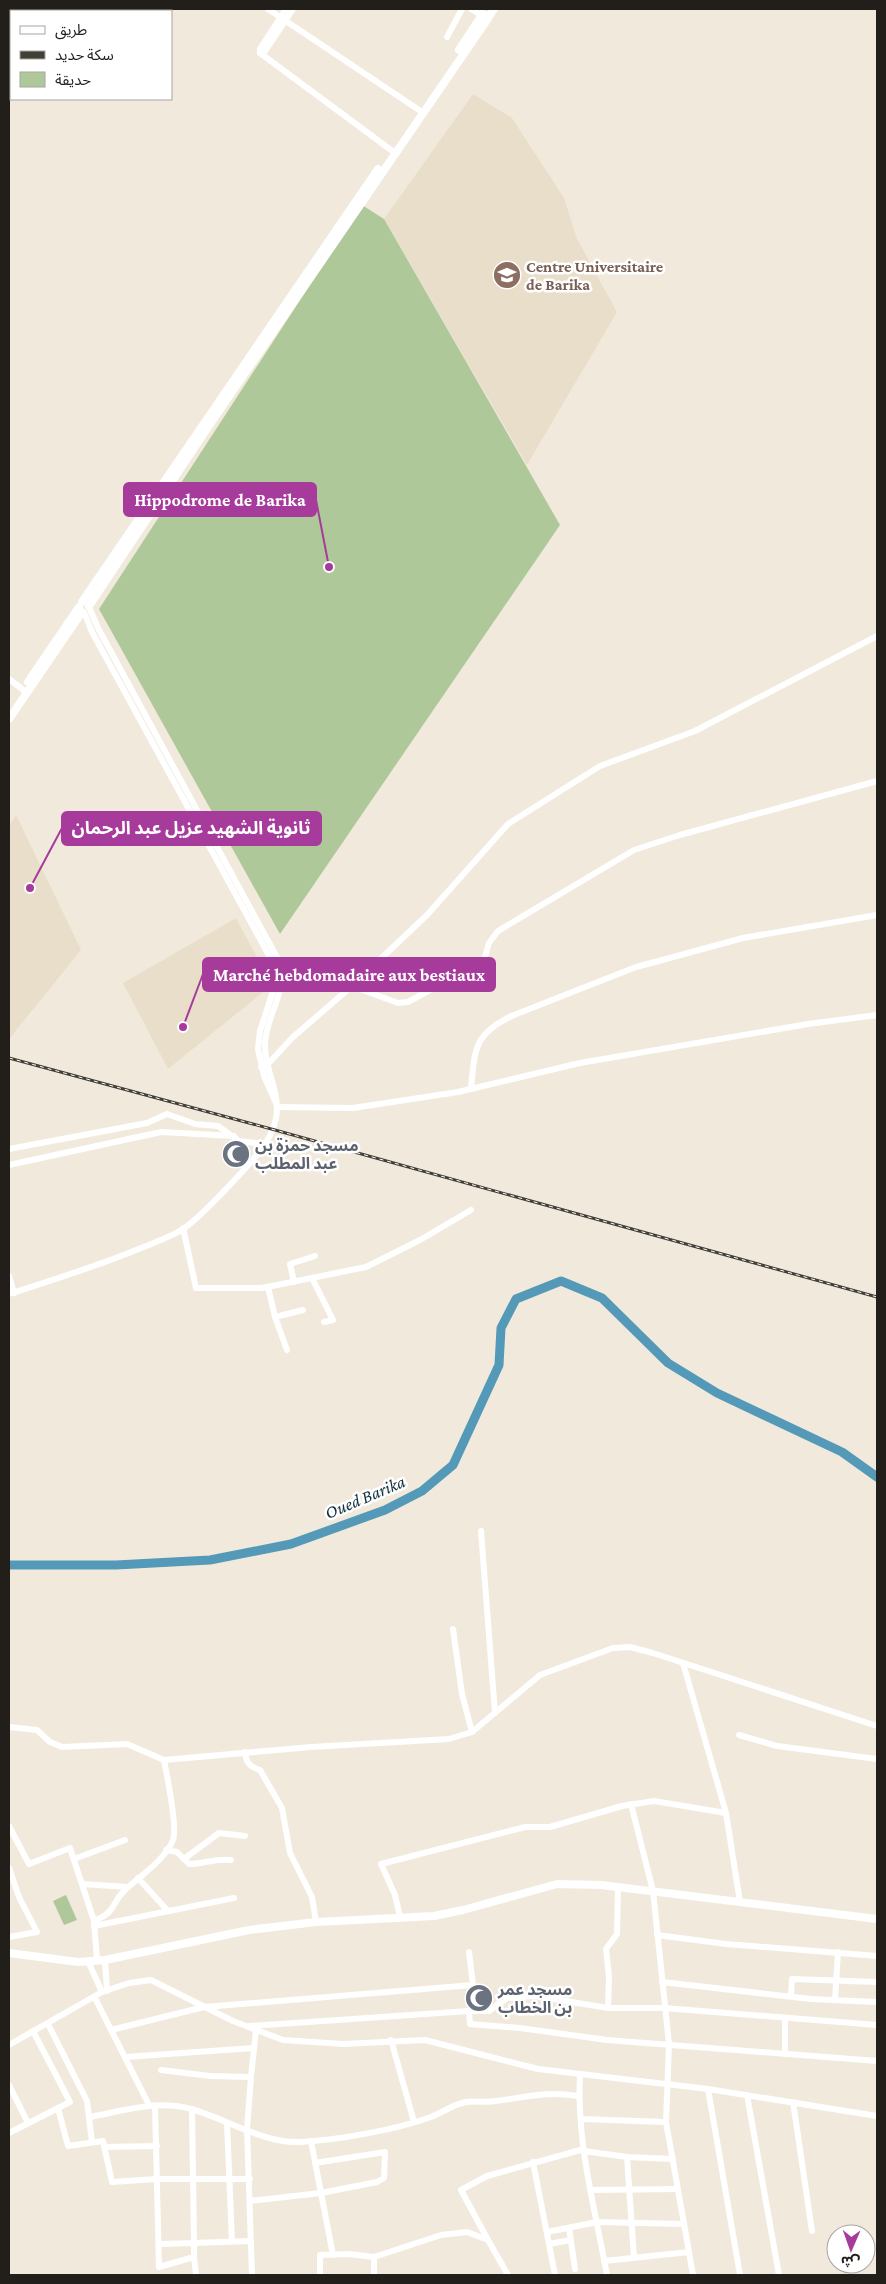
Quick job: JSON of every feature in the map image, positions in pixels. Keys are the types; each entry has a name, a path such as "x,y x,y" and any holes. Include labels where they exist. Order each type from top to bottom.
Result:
{"main road":[{"path":"333,239 391,150 484,16 494,9"},
{"path":"9,710 84,608 484,16"},
{"path":"9,718 24,691"},
{"path":"9,1953 42,1958 101,1960 249,1930 316,1922 434,1916 463,1910 556,1884 618,1887 877,1919"}],"street":[{"path":"268,9 419,110"},
{"path":"283,19 286,9"},
{"path":"293,9 260,49 260,53 391,150"},
{"path":"447,37 462,9"},
{"path":"471,9 484,16"},
{"path":"9,1276 11,1293 119,1256 171,1235 191,1223 229,1186 264,1144 274,1127 277,1105 270,1092 264,1066 266,1038 282,984 279,961 98,628 84,608"},
{"path":"264,1066 292,1038 352,986 454,887 508,824 600,766 695,731 877,636"},
{"path":"10,682 24,691"},
{"path":"352,986 374,992 398,1003 408,1002 484,960 489,943 498,930 634,850 680,835 877,781"},
{"path":"471,1088 480,1038 487,1029 514,1015 636,968 675,957 744,938 877,915"},
{"path":"277,1105 353,1108 471,1088 580,1063 808,1024 877,1015"},
{"path":"9,1149 147,1123 167,1114 195,1124 218,1126 239,1140 264,1144"},
{"path":"9,1165 161,1132 234,1136"},
{"path":"183,1228 196,1288 268,1287 366,1266 420,1240 470,1210"},
{"path":"294,1282 290,1264 315,1256"},
{"path":"312,1278 333,1320 324,1322"},
{"path":"268,1287 274,1317 287,1350"},
{"path":"274,1317 303,1310"},
{"path":"481,1531 495,1713"},
{"path":"453,1629 462,1694 472,1732"},
{"path":"9,1726 37,1730 50,1742 62,1747 127,1744 164,1760 245,1752 449,1739 472,1732 540,1676 613,1648 630,1647 877,1726"},
{"path":"683,1663 726,1813 740,1902"},
{"path":"740,1735 776,1746 877,1759"},
{"path":"245,1752 247,1763 252,1768 260,1770 282,1808 290,1854 312,1897 316,1922"},
{"path":"94,1923 110,1914 128,1888 166,1850 173,1840 174,1826 164,1760"},
{"path":"400,1918 395,1895 381,1864 525,1827 550,1827 631,1804 654,1801 726,1813"},
{"path":"631,1804 653,1892 669,2044 666,2122 693,2275"},
{"path":"9,1826 29,1864 70,1848 94,1923 105,1992"},
{"path":"184,1859 219,1833 245,1836"},
{"path":"74,1859 125,1840"},
{"path":"166,1850 177,1852 189,1864 198,1864 213,1859 231,1860"},
{"path":"9,1868 19,1897 37,1932 9,1937"},
{"path":"138,1878 168,1911"},
{"path":"82,1884 128,1888"},
{"path":"608,2008 609,1977 606,1949 617,1934 618,1887"},
{"path":"94,1923 234,1898"},
{"path":"658,1935 726,1944 877,1956"},
{"path":"112,2030 204,2006 473,1985 469,1952"},
{"path":"835,2000 838,1952"},
{"path":"88,1961 105,1992"},
{"path":"791,1996 792,1979 877,1982"},
{"path":"9,2045 105,1992 128,1983 151,1980 246,2026 283,2040 343,2044 391,2040 424,2040 538,2069 708,2089 877,2116"},
{"path":"662,1982 791,1996 877,2002"},
{"path":"246,2026 490,2011 507,1998 536,1996 608,2008 664,2008 877,2025"},
{"path":"95,1998 152,2105 157,2146 159,2267 194,2257"},
{"path":"469,2012 470,2024 520,2028 607,2040 877,2061"},
{"path":"785,2018 785,2054"},
{"path":"48,2024 86,2101 90,2117 92,2142"},
{"path":"252,2275 247,2129 256,2030"},
{"path":"9,2133 70,2102 33,2031"},
{"path":"391,2040 414,2122"},
{"path":"125,2057 254,2048"},
{"path":"161,2070 210,2076 251,2077"},
{"path":"580,2074 578,2096 584,2150 606,2275"},
{"path":"9,2085 28,2123"},
{"path":"708,2089 740,2275"},
{"path":"90,2117 152,2105 174,2105 192,2109 276,2139 298,2142 414,2122 473,2101 494,2102 554,2092 578,2096"},
{"path":"747,2095 779,2275"},
{"path":"793,2102 812,2231"},
{"path":"58,2108 68,2146 103,2140 112,2182 157,2178 194,2180 250,2179"},
{"path":"192,2109 194,2257 196,2275"},
{"path":"581,2119 666,2122"},
{"path":"227,2123 232,2241"},
{"path":"311,2141 333,2254"},
{"path":"104,2147 157,2146"},
{"path":"508,2275 461,2190 487,2176 533,2162 584,2150 627,2157 672,2159"},
{"path":"250,2201 321,2192 381,2180 385,2174 385,2152 315,2163"},
{"path":"627,2157 634,2258"},
{"path":"533,2162 555,2275"},
{"path":"591,2190 629,2188 678,2189"},
{"path":"547,2232 597,2222 684,2224"},
{"path":"569,2228 575,2269"},
{"path":"320,2275 320,2255 374,2257 441,2235 467,2232 488,2240"},
{"path":"159,2244 251,2240"},
{"path":"549,2244 571,2240"},
{"path":"604,2261 689,2252"},
{"path":"374,2257 374,2275"}],"shaded area":[{"name":"Centre Universitaire de Barika","path":"473,94 512,118 564,198 577,239 617,312 527,465 384,219"},
{"path":"16,815 81,950 9,1039 9,826"},
{"path":"236,918 272,985 168,1069 123,983"}],"green space":[{"path":"362,205 384,219 560,525 280,934 99,609"},
{"path":"66,1895 77,1920 64,1925 53,1901"}],"waterway":[{"name":"Oued Barika","path":"9,1565 116,1565 210,1560 291,1544 385,1510 422,1491 453,1465 499,1365 501,1328 516,1299 561,1281 602,1298 668,1363 717,1393 842,1452 877,1477"}],"railway":[{"path":"9,1058 877,1297"}],"place":[{"name":"Centre Universitaire de Barika","path":"507,275"},
{"name":"Hippodrome de Barika","path":"329,567"},
{"name":"ثانوية الشهيد عزيل عبد الرحمان","path":"30,888"},
{"name":"Marché hebdomadaire aux bestiaux","path":"183,1027"},
{"name":"مسجد حمزة بن عبد المطلب","path":"236,1154"},
{"name":"مسجد عمر بن الخطاب","path":"479,1998"}]}
